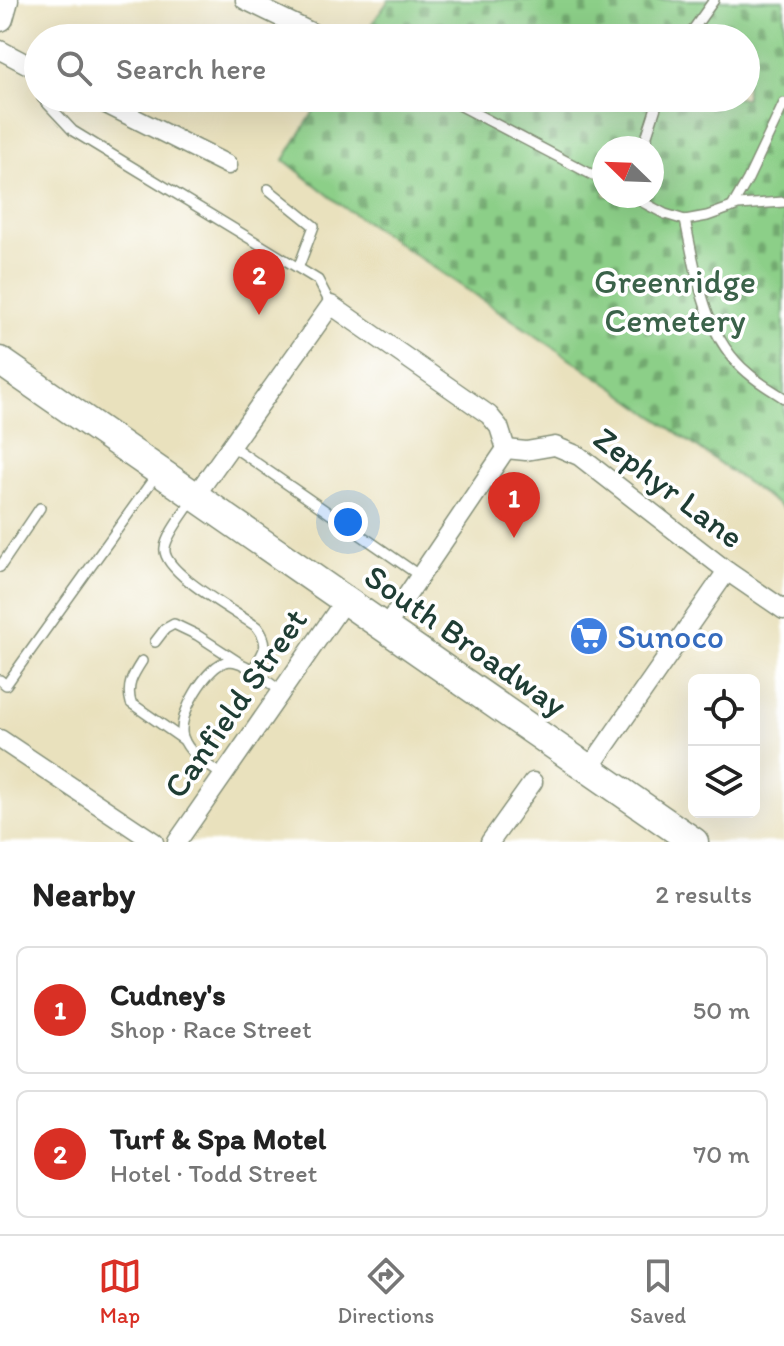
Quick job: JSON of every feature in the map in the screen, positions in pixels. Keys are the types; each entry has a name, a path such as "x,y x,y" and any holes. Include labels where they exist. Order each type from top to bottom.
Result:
{"main road":[{"name":"South Broadway","path":"0,361 694,842"}],"street":[{"path":"0,18 5,0"},
{"path":"245,0 294,24"},
{"path":"0,50 24,63"},
{"path":"122,112 228,165"},
{"path":"195,496 331,305 489,415 499,427 506,449 385,628"},
{"name":"Zephyr Lane","path":"506,449 526,451 555,446 579,456 727,571 784,610"},
{"path":"589,769 727,571"},
{"name":"Canfield Street","path":"177,842 345,600"},
{"path":"0,739 154,842"},
{"path":"490,842 533,782"}],"lane":[{"path":"697,24 714,0"},
{"path":"731,208 784,103"},
{"path":"55,112 73,131 299,266 318,280 331,305"},
{"path":"473,112 592,175"},
{"path":"647,136 654,112"},
{"path":"268,189 314,226 299,266"},
{"path":"657,208 665,214 685,220 731,208 784,202"},
{"path":"685,220 699,288 711,321 725,346 746,372 784,398"},
{"path":"232,446 420,576"},
{"path":"0,680 6,685 158,471"},
{"path":"195,496 165,546 165,558 180,575 257,627 265,637 266,646 252,670"},
{"path":"0,567 40,508"},
{"path":"155,642 165,629 174,624 190,630 282,692"},
{"path":"142,661 131,679 128,692 131,703 184,740"},
{"path":"223,776 192,752 181,728 184,713 208,675 218,664 230,661 240,663"}],"green space":[{"name":"Greenridge Cemetery","path":"389,0 784,0 784,509 614,388 342,206 284,160 313,112 760,112 760,24 372,24"}],"place":[{"name":"Turf & Spa Motel","path":"259,315"},
{"name":"Cudney's","path":"514,538"},
{"name":"Sunoco","path":"589,636"}]}
